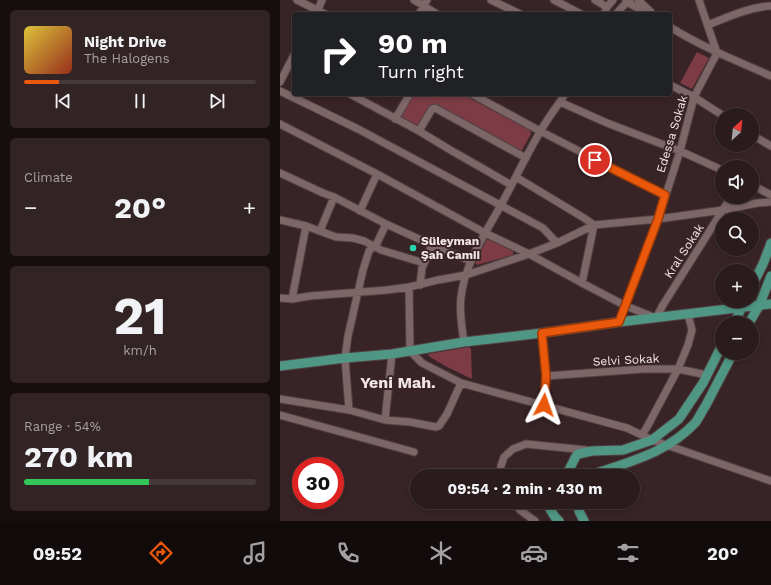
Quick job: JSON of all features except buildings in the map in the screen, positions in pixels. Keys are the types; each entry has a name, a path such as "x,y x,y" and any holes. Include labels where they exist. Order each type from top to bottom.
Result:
{"main road":[{"path":"759,272 771,243"},
{"path":"759,306 771,276"},
{"path":"759,306 771,304"},
{"path":"280,366 392,354 464,342 688,314 721,308"},
{"path":"570,469 578,454 592,451 624,450 652,440 679,419 703,383 715,359"},
{"path":"611,469 659,451 679,438 695,422 730,360"},
{"path":"550,509 559,521"},
{"path":"580,509 579,511 584,521"}],"street":[{"path":"297,0 316,12 322,0"},
{"path":"414,0 425,3 435,12"},
{"path":"491,0 506,11"},
{"path":"554,0 577,12"},
{"path":"594,0 607,7"},
{"path":"605,12 613,0"},
{"path":"638,0 650,12"},
{"path":"699,0 717,53"},
{"path":"618,12 628,1 645,12"},
{"path":"420,12 425,3"},
{"path":"708,25 741,12 763,6 771,6"},
{"path":"672,28 717,53 771,76"},
{"name":"Edessa Sokak","path":"619,322 658,219 680,151 694,97 717,53"},
{"path":"280,82 292,62"},
{"path":"672,86 694,97 715,110"},
{"path":"280,91 358,129 543,228 557,243"},
{"path":"354,96 419,131 511,185"},
{"path":"395,119 409,96"},
{"path":"476,96 540,131 665,195"},
{"path":"464,342 461,323 460,297 471,261 540,131 564,96"},
{"path":"560,102 607,123 680,151 715,167"},
{"path":"419,131 432,109 435,108 526,158"},
{"path":"280,124 626,306 656,318"},
{"path":"759,139 771,146"},
{"path":"280,173 323,194 334,197 386,224 471,261"},
{"path":"360,211 377,174"},
{"path":"516,177 594,225"},
{"path":"759,189 771,195"},
{"path":"320,231 334,197"},
{"path":"280,298 409,287 466,275 529,254 557,243 594,225 658,219 771,202"},
{"name":"Kral Sokak","path":"656,318 727,204"},
{"path":"280,220 306,226 336,237 353,238 364,241 381,250 424,263"},
{"path":"349,410 345,358 348,336 363,270 369,251 377,243 386,224"},
{"path":"582,283 594,225"},
{"path":"292,298 306,226"},
{"path":"420,284 422,268 432,245"},
{"path":"409,287 410,351 422,362 461,383 627,428 642,436 668,446 771,481"},
{"path":"642,436 678,369 688,345 692,330 688,314"},
{"path":"542,333 546,376 544,405"},
{"path":"385,420 392,354"},
{"name":"Selvi Sokak","path":"546,376 643,369 678,369 707,375"},
{"path":"280,400 349,410 385,420 410,422 436,427 439,426 447,414 461,383"},
{"path":"280,416 414,452"},
{"path":"501,469 504,457 513,449 526,444 592,451"},
{"path":"519,509 535,521"}],"shaded area":[{"path":"697,52 709,58 692,89 680,83"},
{"path":"412,96 466,96 530,130 531,134 521,152 435,105 418,127 400,117"},
{"path":"487,239 513,251 513,255 477,265 475,263"},
{"path":"469,347 471,349 472,379 447,367 430,357 428,354"}],"place":[{"name":"Süleyman Şah Camii","path":"413,248"}],"district":[{"name":"Yeni Mah.","path":"398,382"}],"route":[{"path":"544,405 546,376 542,333 619,322 658,219 665,195 595,160"}]}
